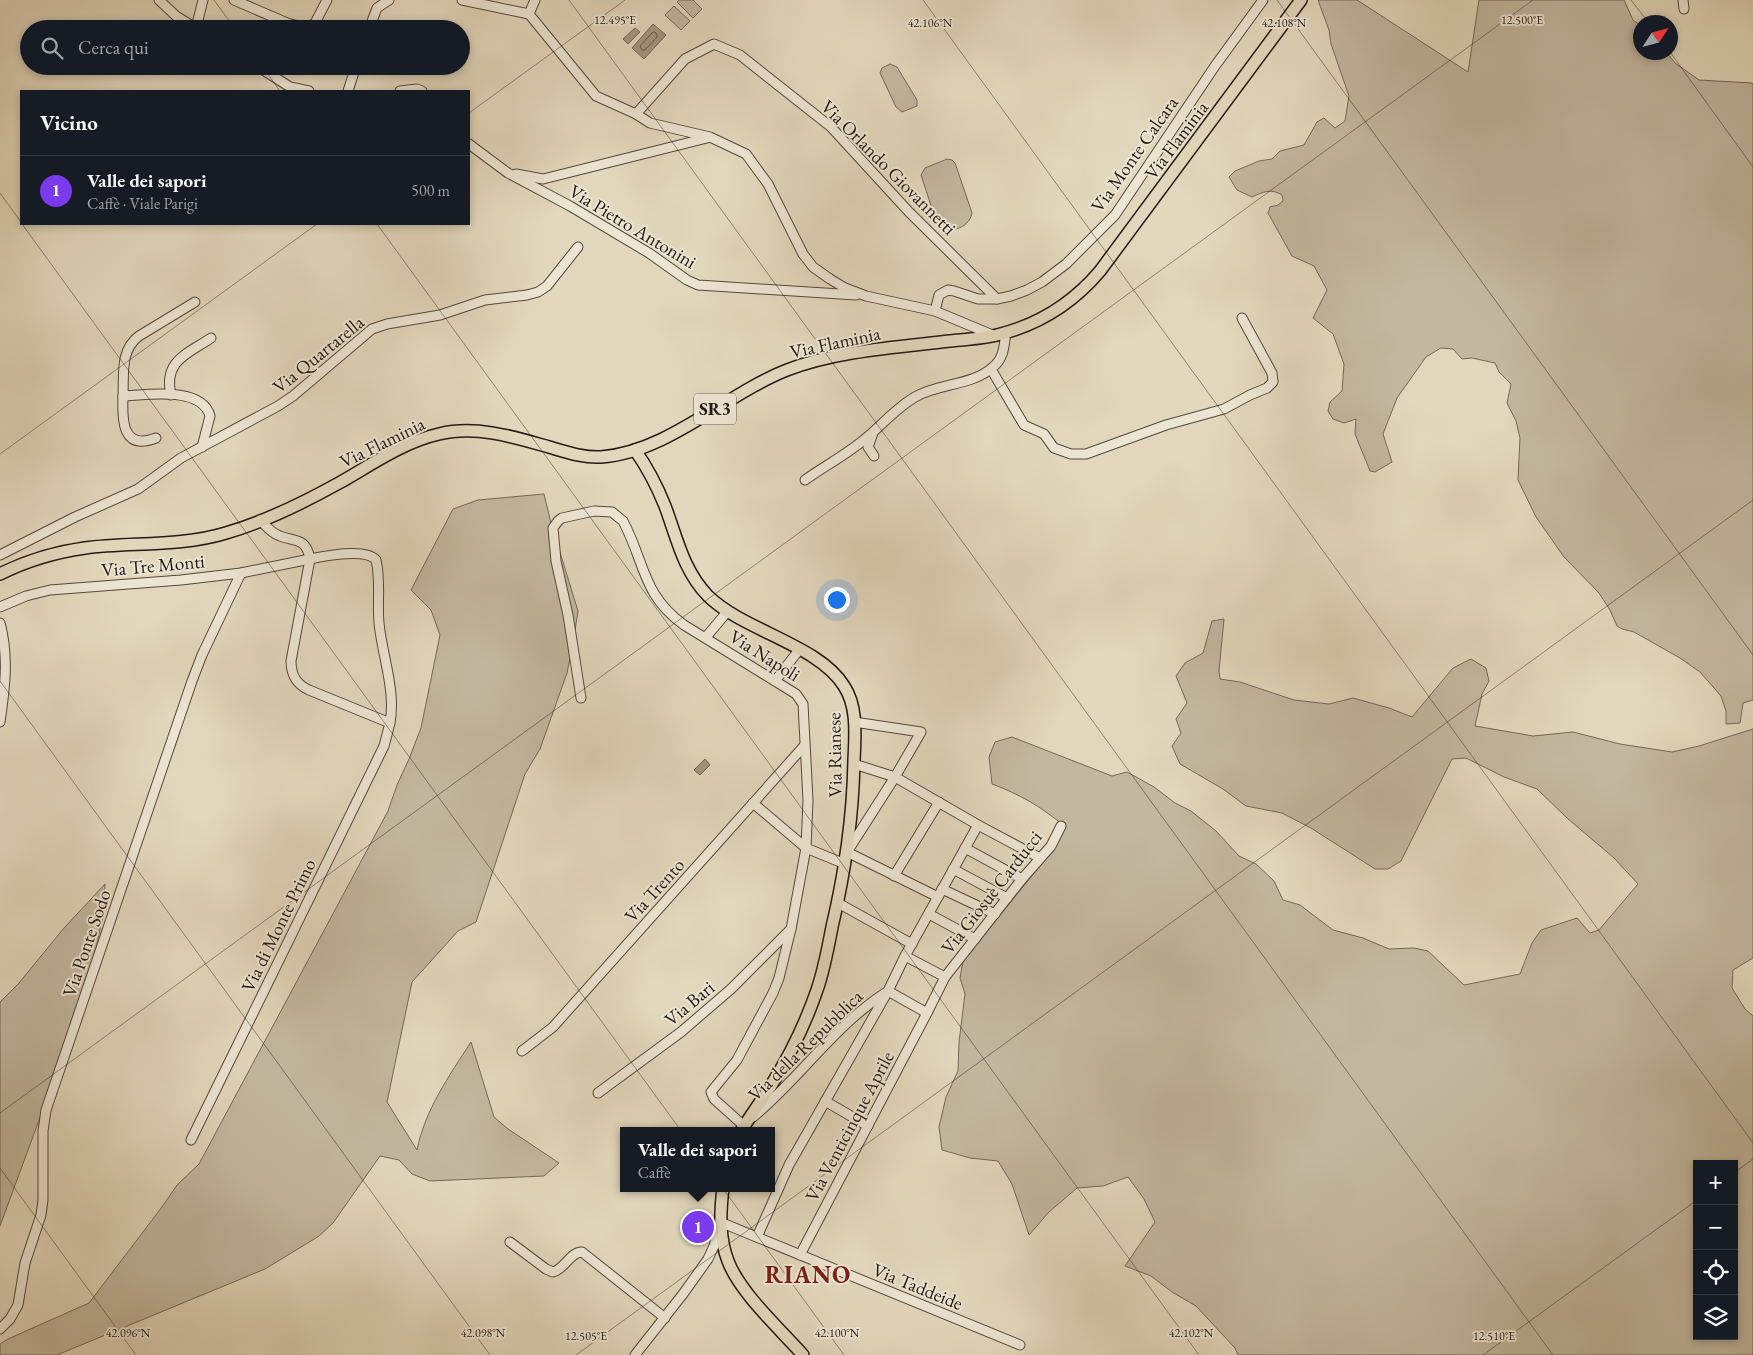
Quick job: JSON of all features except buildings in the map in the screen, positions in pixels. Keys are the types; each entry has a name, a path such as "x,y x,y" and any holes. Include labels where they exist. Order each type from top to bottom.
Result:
{"main road":[{"name":"Via Flaminia","path":"0,574 38,560 71,551 206,538 231,532 322,492 407,445 445,432 491,432 590,457 611,456 659,441 760,382 801,365 839,356 1001,334 1035,322 1072,299 1094,277 1301,0"},
{"name":"Via Rianese","path":"635,450 649,472 660,495 677,544 689,571 705,592 727,612 824,665 843,684 851,703 854,722 851,822 838,903 819,983 811,1005 779,1073 744,1126"},
{"path":"723,1192 720,1222 725,1251 734,1274 754,1300 803,1355"}],"street":[{"path":"159,0 183,20"},
{"path":"198,20 203,0"},
{"path":"234,0 280,20"},
{"path":"317,20 327,0"},
{"path":"373,20 377,8 389,0"},
{"path":"462,0 529,14 535,0"},
{"name":"Via Monte Calcara","path":"936,311 939,296 948,290 974,299 997,299 1027,290 1066,264 1115,215 1215,66 1263,0"},
{"name":"Via Pietro Antonini","path":"529,14 596,96 636,114 650,123 710,137 746,154 768,184 803,254 813,266 845,288 866,296"},
{"name":"Via Orlando Giovannetti","path":"636,114 685,59 714,44 740,55 832,127 909,212 997,299"},
{"path":"271,75 290,87 305,90"},
{"path":"348,90 353,75"},
{"name":"Via Pietro Antonini","path":"508,173 543,179 710,137"},
{"name":"Via Pietro Antonini","path":"470,145 508,173 570,206 649,253 687,280 698,285 866,296 936,311"},
{"name":"Via Quartarella","path":"0,555 75,517 138,489 172,464 288,400 372,329 387,324 440,315 485,300 527,296 538,292 547,286 578,247"},
{"path":"156,438 147,442 139,441 129,434 123,420 125,358 131,344 139,336 195,302"},
{"path":"805,480 861,442 900,408 921,394 973,379 991,369 1002,356 1001,334 936,311"},
{"path":"991,369 1024,425 1044,434 1054,448 1071,454 1086,454 1166,425 1224,409 1268,388 1273,382 1272,373 1242,318"},
{"path":"171,395 169,379 175,363 211,338"},
{"path":"123,396 171,395 193,398 201,403 209,412 210,418 202,447"},
{"path":"874,430 868,447 874,456"},
{"name":"Via Napoli","path":"581,698 568,615 555,553 553,532 554,525 560,519 597,510 616,515 624,524 650,586 659,602 679,621 798,695 804,707 808,800 806,848 791,929 779,978 773,993 737,1060 711,1092 714,1099 744,1126"},
{"path":"260,520 274,533 298,540 303,544 310,559 291,661 293,676 300,685 309,690 390,723"},
{"name":"Via Tre Monti","path":"0,606 26,596 50,590 181,580 241,573 340,554 374,558"},
{"name":"Via di Monte Primo","path":"191,1140 384,746 392,710 379,623 377,566 374,558"},
{"name":"Via Ponte Sodo","path":"0,1329 10,1320 18,1305 27,1257 41,1215 44,1200 43,1131 46,1112 192,681 202,655 241,573"},
{"path":"706,638 727,612"},
{"path":"0,622 6,665 0,722"},
{"path":"775,681 799,650"},
{"path":"854,722 922,732 847,852 894,876 995,914"},
{"name":"Via Trento","path":"522,1051 554,1026 805,745"},
{"path":"854,764 895,777 1040,858"},
{"path":"894,876 939,802"},
{"path":"753,803 806,848 845,864"},
{"path":"757,1237 786,1171 888,991 905,956 978,825"},
{"name":"Via Giosuè Carducci","path":"927,1013 945,977 1022,879 1053,844 1061,826"},
{"path":"965,848 1022,879"},
{"path":"953,869 1007,898"},
{"path":"838,903 912,944"},
{"path":"929,914 975,939"},
{"name":"Via Bari","path":"598,1093 681,1032 751,970 791,929"},
{"path":"905,956 945,977"},
{"path":"888,991 927,1013"},
{"name":"Via della Repubblica","path":"744,1126 854,1016 888,991"},
{"name":"Via Venticinque Aprile","path":"800,1255 927,1013"},
{"path":"825,1101 868,1126"},
{"path":"635,1355 710,1256 720,1222"},
{"name":"Via Taddeide","path":"720,1222 1020,1345"},
{"path":"510,1242 546,1269 553,1272 562,1268 575,1254 582,1252 664,1318"}],"shaded area":[{"path":"679,0 693,0 702,9 693,18 677,2"},
{"path":"1318,0 1357,0 1468,72 1479,0 1624,0 1633,20 1633,60 1673,60 1699,80 1752,83 1753,700 1743,703 1740,723 1726,724 1726,711 1721,696 1700,672 1680,658 1634,632 1617,626 1610,610 1599,593 1564,557 1536,517 1518,480 1520,438 1516,421 1507,403 1511,384 1499,372 1495,363 1472,358 1462,359 1453,349 1441,348 1426,357 1397,398 1383,434 1392,462 1375,472 1370,471 1355,434 1356,419 1344,423 1333,419 1328,411 1330,402 1342,391 1344,364 1333,334 1313,318 1327,290 1314,266 1292,256 1268,213 1270,207 1278,205 1283,201 1282,195 1271,191 1252,197 1237,190 1229,177 1235,171 1259,161 1272,159 1280,151 1304,145 1317,122 1324,118 1335,128 1345,121 1349,96 1331,44 1329,30"},
{"path":"674,6 690,21 681,30 665,15"},
{"path":"890,64 897,67 917,100 917,106 902,112 896,107 880,73 882,68"},
{"path":"947,159 955,163 972,213 966,224 950,230 940,226 936,221 921,175 925,168"},
{"path":"544,494 578,611 567,673 540,749 525,774 476,922 458,931 412,982 387,1102 417,1150 432,1107 471,1042 494,1117 508,1129 559,1163 544,1176 430,1181 412,1174 399,1160 380,1156 333,1223 319,1236 265,1269 57,1355 0,1355 0,1344 8,1339 89,1303 177,1185 199,1164 388,811 409,759 421,728 440,635 431,610 411,590 453,509 478,500"},
{"path":"1224,619 1219,671 1220,679 1240,682 1294,700 1329,704 1353,698 1389,708 1412,717 1453,668 1471,659 1486,668 1489,681 1482,694 1475,726 1533,736 1573,732 1620,744 1672,752 1699,746 1753,729 1753,958 1733,970 1732,988 1745,1009 1753,1016 1753,1355 1238,1355 1235,1348 1196,1306 1172,1292 1151,1276 1125,1266 1155,1222 1144,1199 1128,1177 1103,1186 1077,1188 1049,1212 1029,1235 1012,1184 998,1161 970,1158 942,1150 939,1127 946,1097 958,1071 959,1042 965,994 960,978 963,961 1048,856 1064,826 1030,802 992,784 989,757 995,742 1012,737 1112,776 1127,772 1191,811 1216,831 1239,856 1256,864 1274,881 1283,900 1300,905 1333,930 1363,938 1389,949 1414,948 1428,951 1464,985 1520,974 1532,943 1541,930 1577,918 1590,933 1599,930 1638,884 1614,858 1567,818 1537,789 1504,777 1466,758 1452,759 1401,861 1388,869 1375,869 1311,828 1282,813 1246,806 1223,789 1180,764 1172,746 1181,733 1176,719 1187,703 1176,676 1185,663 1203,653 1212,621"},
{"path":"105,884 103,916 87,990 0,1226 0,1002 19,983 64,928"}],"water":[{"path":"653,24 666,35 644,59 632,48"},
{"path":"635,28 640,32 628,44 623,39"},
{"path":"705,759 710,765 700,775 694,770"}],"place":[{"name":"Valle dei sapori","path":"698,1227"}],"district":[{"name":"RIANO","path":"808,1275"}]}
